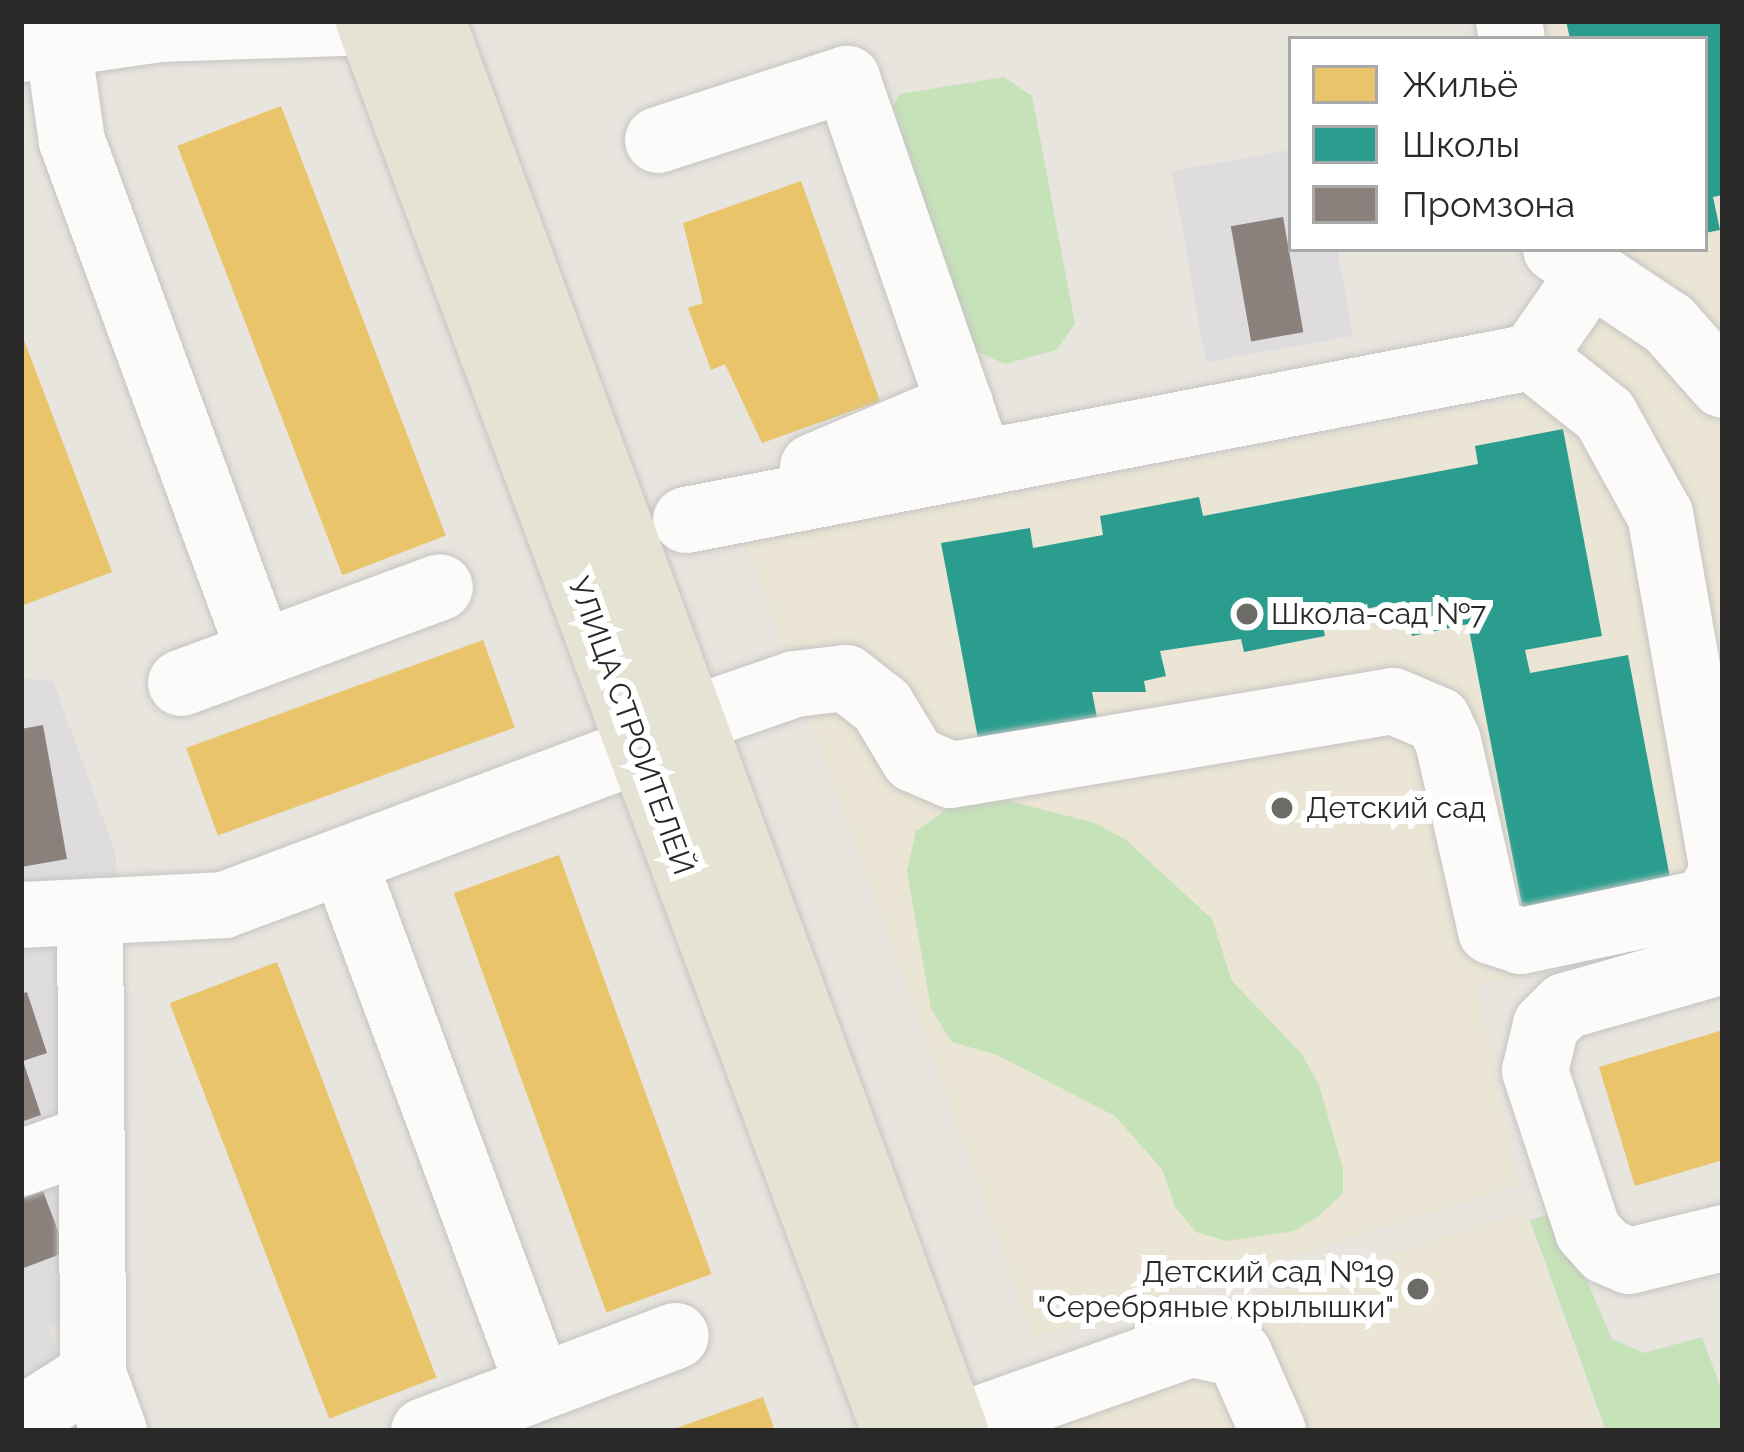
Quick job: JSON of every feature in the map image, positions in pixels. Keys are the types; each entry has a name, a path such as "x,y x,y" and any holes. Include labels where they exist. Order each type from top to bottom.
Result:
{"main road":[{"name":"УЛИЦА СТРОИТЕЛЕЙ","path":"369,21 665,735 935,1430"},
{"name":"УЛИЦА СТРОИТЕЛЕЙ","path":"432,21 626,543 665,735"}],"lane":[{"path":"260,652 39,47 238,23 369,21"},
{"path":"658,140 847,79 970,434"},
{"path":"1532,357 1574,261 1669,324 1723,385"},
{"path":"21,915 224,905 808,680 846,678 882,706 914,759 950,776 1393,701 1427,713 1448,741 1491,932 1521,941 1706,902 1723,871 1660,515 1605,415 1532,357 970,434 686,520 626,543"},
{"path":"181,683 440,586"},
{"path":"344,862 539,1387"},
{"path":"21,933 90,913"},
{"path":"21,1420 104,1402 88,1139 90,913"},
{"path":"1723,961 1565,1006 1546,1025 1535,1071 1588,1231 1606,1251 1642,1260 1723,1238"},
{"path":"21,1163 88,1139"},
{"path":"424,1431 676,1336"},
{"path":"935,1430 1191,1344 1239,1354 1273,1431"}],"shaded area":[{"name":"Детский сад","path":"1482,21 1723,21 1723,933 1477,986 1518,1185 1034,1338 746,543 1534,396 1590,312 1525,267 1522,252 1708,252 1708,36 1484,36"},
{"path":"1288,151 1288,252 1338,252 1353,336 1206,362 1172,171"},
{"path":"21,678 53,681 116,854 118,1303 49,1328 87,1431 21,1431"},
{"name":"Детский сад №19 \"Серебряные крылышки\"","path":"1524,1211 1603,1431 1068,1431 1044,1368"}],"green space":[{"path":"1004,77 1032,96 1075,324 1056,350 1005,364 978,352 969,336 893,106 900,94"},
{"path":"994,797 1095,823 1126,840 1212,919 1232,981 1301,1053 1319,1085 1343,1169 1343,1193 1319,1216 1294,1231 1227,1241 1196,1232 1175,1207 1162,1169 1115,1116 997,1055 952,1042 931,1009 907,871 916,831 957,802"},
{"path":"1557,1212 1612,1339 1644,1353 1702,1337 1723,1394 1723,1431 1606,1431 1530,1220"}],"building: Жильё":[{"path":"281,106 446,535 342,575 177,146"},
{"path":"801,181 880,401 762,443 725,364 711,370 688,308 703,303 683,223"},
{"path":"21,332 112,572 21,606"},
{"path":"483,640 515,727 218,835 186,748"},
{"path":"559,855 712,1274 606,1312 454,893"},
{"path":"277,962 436,1377 329,1419 170,1003"},
{"path":"1723,1030 1723,1160 1635,1186 1599,1067"},
{"path":"763,1397 775,1431 671,1431 671,1430"}],"building: Школы":[{"path":"1566,21 1723,21 1723,195 1713,197 1720,230 1708,232 1708,36 1569,36"},
{"path":"1563,429 1602,636 1525,650 1530,673 1628,655 1671,883 1523,911 1468,624 1412,636 1405,601 1321,618 1325,636 1244,652 1241,639 1160,651 1166,676 1144,681 1146,692 1092,692 1099,728 980,749 941,543 1030,528 1033,548 1103,535 1100,516 1199,497 1203,516 1478,464 1475,446"}],"building: Промзона":[{"path":"1283,217 1303,332 1251,341 1231,226"},
{"path":"43,725 67,859 21,867 21,729"},
{"path":"27,992 47,1053 23,1061 41,1115 21,1122 21,994"},
{"path":"43,1191 66,1252 21,1269 21,1199"}],"place":[{"name":"Школа-сад №7","path":"1247,614"},
{"name":"Детский сад","path":"1282,808"},
{"name":"Детский сад №19 \"Серебряные крылышки\"","path":"1418,1289"}]}
